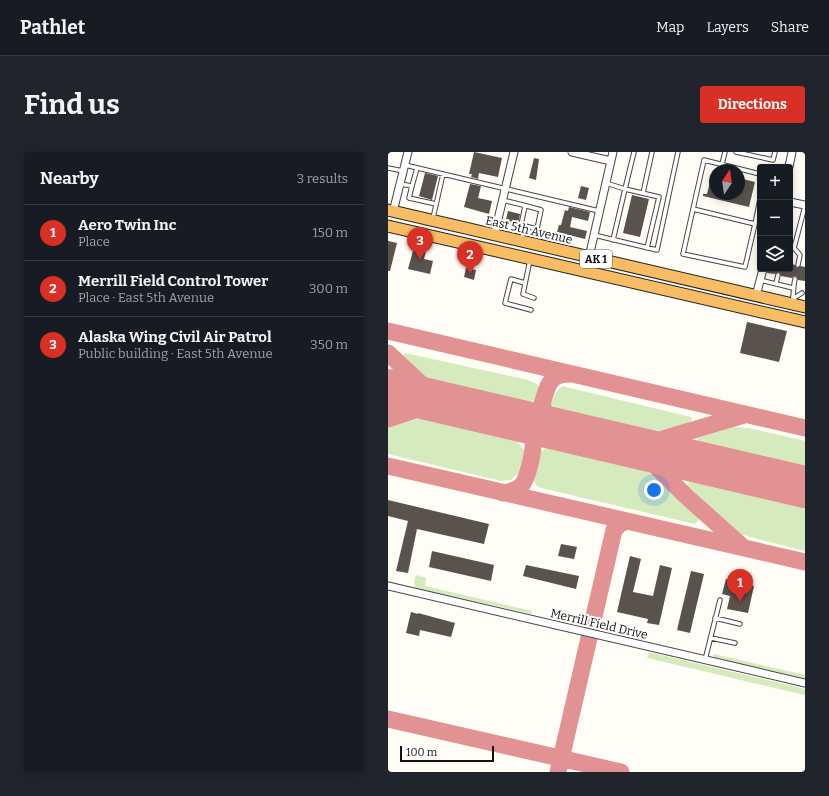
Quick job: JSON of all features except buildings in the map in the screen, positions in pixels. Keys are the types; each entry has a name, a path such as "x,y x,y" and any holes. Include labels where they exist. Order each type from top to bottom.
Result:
{"highway":[{"name":"East 5th Avenue","path":"390,211 756,296 793,301 805,307"},
{"name":"AK 1","path":"388,226 805,322"}],"street":[{"path":"390,211 400,184 408,152"},
{"path":"494,236 514,152"},
{"path":"572,152 611,161"},
{"path":"589,257 613,152"},
{"path":"790,164 792,152"},
{"path":"793,203 805,206"},
{"path":"756,296 762,272"},
{"name":"Merrill Field Drive","path":"388,586 805,683"}],"lane":[{"path":"613,240 634,152"},
{"path":"643,193 652,152"},
{"path":"594,235 657,250 678,152"},
{"path":"725,152 722,164 704,160 683,254 745,267 760,200"},
{"path":"736,152 773,160 775,152"},
{"path":"388,168 417,168 599,211"},
{"path":"417,168 410,198 436,204"},
{"path":"745,170 757,173"},
{"path":"432,221 443,174"},
{"path":"606,183 668,199"},
{"path":"400,184 412,186"},
{"path":"647,248 658,196"},
{"path":"502,200 541,210 537,228 524,226"},
{"path":"521,242 524,226 521,225 525,206"},
{"path":"793,245 805,206"},
{"path":"693,209 755,224"},
{"path":"793,249 800,255 798,265"},
{"path":"530,258 523,294 534,298"},
{"path":"776,283 778,275"},
{"path":"525,282 511,279 505,303 531,310"},
{"path":"793,301 795,279"},
{"path":"760,280 793,288"},
{"path":"793,301 802,293"},
{"path":"705,660 720,600"},
{"path":"715,618 740,624"},
{"path":"711,638 735,643"}],"green space":[{"path":"405,353 528,380 539,385 536,399 525,404 430,382 403,358"},
{"path":"562,386 691,417 692,420 687,424 649,433 557,411 551,404 556,392"},
{"path":"425,417 516,440 525,451 520,472 511,480 501,481 388,454 388,427"},
{"path":"734,427 749,428 805,441 805,469 698,442 697,438"},
{"path":"547,447 645,469 697,516 699,520 695,524 541,488 536,485 533,478 539,453"},
{"path":"690,479 805,506 805,551 741,534 687,486"},
{"path":"416,575 426,578 425,586 532,611 532,614 415,588 414,581"},
{"path":"649,653 805,689 805,695 647,658"},
{"path":"713,655 805,675 805,679 715,658"}],"taxiway":[{"path":"388,331 805,428"},
{"path":"388,353 433,395 452,405"},
{"path":"517,420 529,417 537,412 542,404 551,380 558,376 570,374"},
{"path":"388,419 428,406 452,405"},
{"path":"543,405 548,421 562,431"},
{"path":"625,445 646,444 744,415"},
{"path":"503,493 510,492 521,486 524,482 531,462 533,446 532,435 530,430 517,420"},
{"path":"625,445 645,456 687,497 743,547"},
{"path":"388,466 805,562"},
{"path":"558,772 614,530 620,524 627,521"},
{"path":"388,719 621,772"}],"runway":[{"path":"388,390 805,487"}],"place":[{"name":"Alaska Wing Civil Air Patrol","path":"420,260"},
{"name":"Merrill Field Control Tower","path":"470,274"},
{"name":"Aero Twin Inc","path":"740,602"}]}
